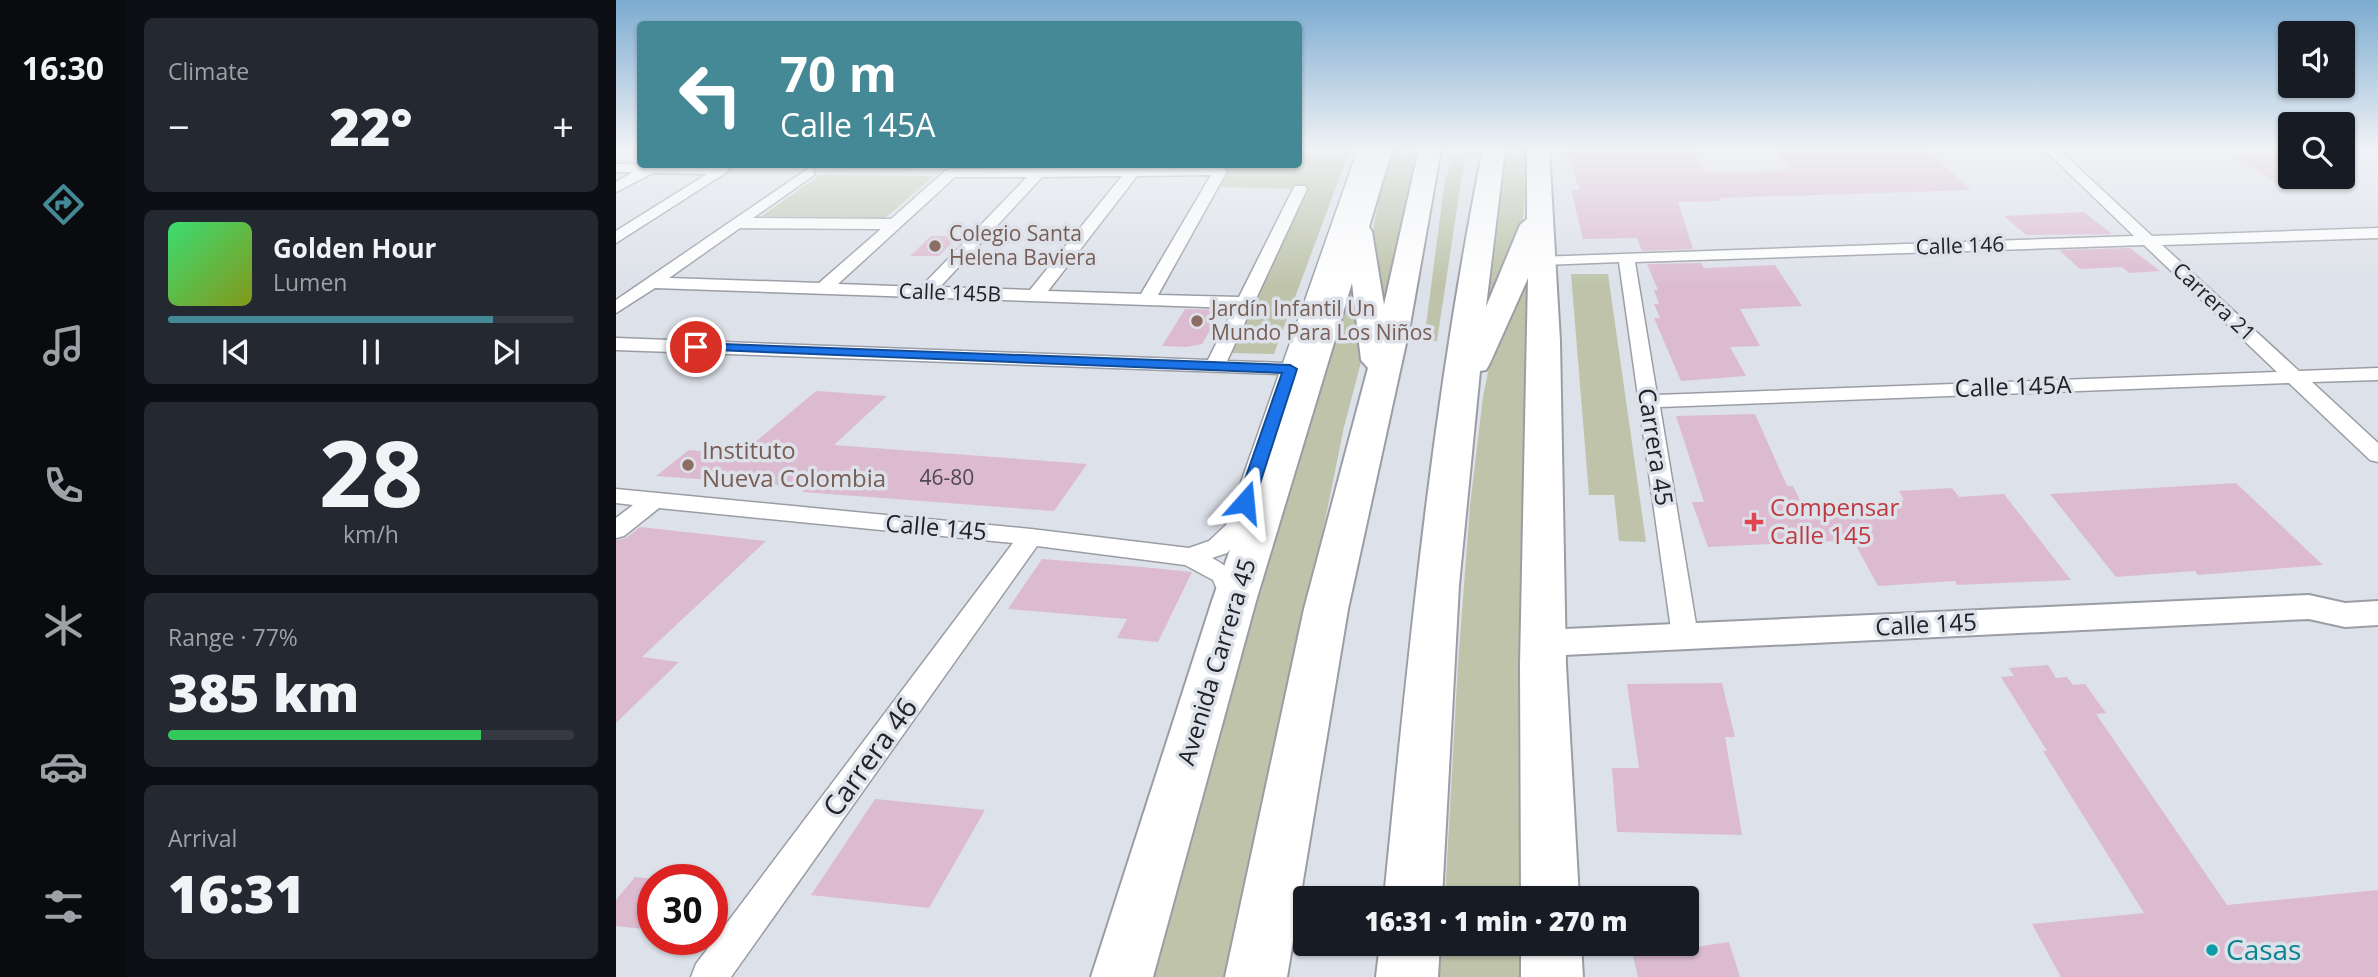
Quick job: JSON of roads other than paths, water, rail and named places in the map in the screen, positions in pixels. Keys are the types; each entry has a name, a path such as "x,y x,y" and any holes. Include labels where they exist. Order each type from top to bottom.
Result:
{"highway":[{"name":"Avenida Carrera 45","path":"1122,977 1234,601 1367,195"},
{"path":"1256,977 1326,609 1381,382 1420,195"},
{"path":"1414,886 1437,585 1485,195"},
{"path":"1540,195 1543,260 1543,643 1550,886"},
{"path":"1462,386 1507,295 1540,206"},
{"path":"1358,223 1381,382"},
{"path":"1407,977 1409,956"},
{"path":"1551,956 1552,977"}],"street":[{"path":"616,238 684,195"},
{"path":"616,308 778,195"},
{"path":"823,289 927,195"},
{"path":"926,292 1018,195"},
{"path":"1035,296 1115,195"},
{"path":"1146,300 1206,195"},
{"path":"1215,366 1297,195"},
{"path":"1190,557 1218,547 1237,528 1349,195"},
{"name":"Carrera 21","path":"2098,195 2378,455"},
{"path":"739,223 895,224"},
{"name":"Calle 146","path":"1543,260 2378,233"},
{"name":"Carrera 45","path":"1626,257 1685,636"},
{"name":"Calle 145B","path":"654,283 1246,303"},
{"path":"616,344 1290,369"},
{"name":"Calle 145A","path":"1648,401 2378,374"},
{"name":"Calle 145","path":"616,496 1031,537 1190,557 1222,574 1230,584 1234,601"},
{"path":"616,530 653,501"},
{"name":"Carrera 46","path":"709,977 1031,537"},
{"name":"Calle 145","path":"2309,607 2328,597 2378,594"},
{"name":"Calle 145","path":"1543,643 2309,607 2345,615 2378,613"}],"place":[{"name":"Colegio Santa Helena Baviera","path":"935,246"},
{"name":"Jardín Infantil Un Mundo Para Los Niños","path":"1197,321"},
{"name":"Instituto Nueva Colombia","path":"688,465"},
{"name":"Compensar Calle 145","path":"1754,522"},
{"name":"Casas","path":"2212,950"}]}
